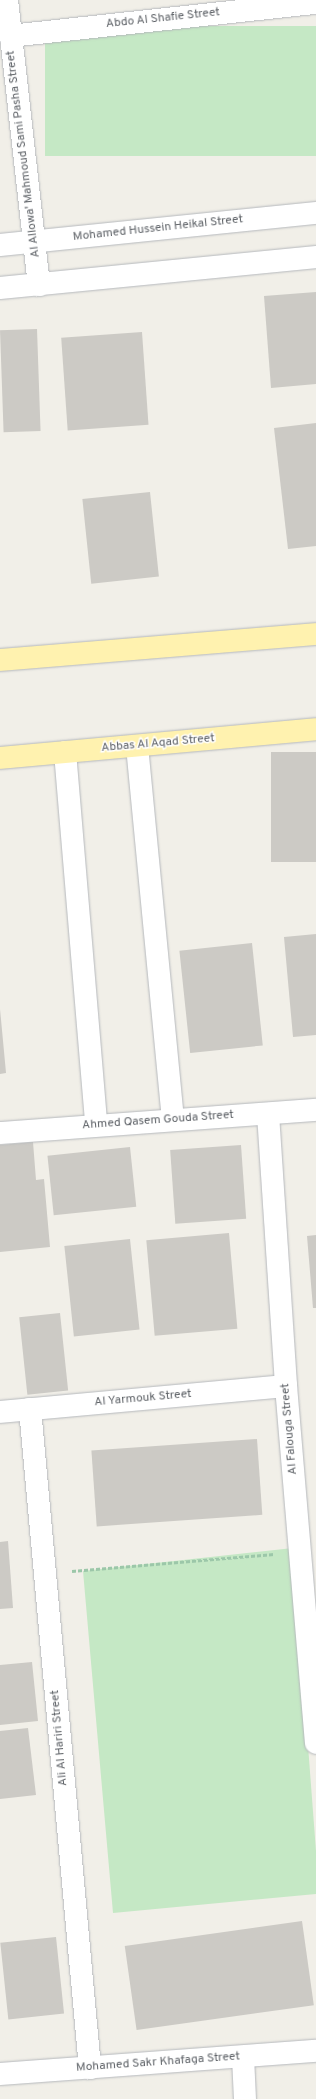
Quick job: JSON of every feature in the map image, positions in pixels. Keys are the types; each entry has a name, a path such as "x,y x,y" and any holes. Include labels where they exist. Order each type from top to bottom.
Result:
{"main road":[{"path":"0,660 316,634"},
{"name":"Abbas Al Aqad Street","path":"0,758 316,729"}],"street":[{"name":"Al Allowa' Mahmoud Sami Pasha Street","path":"7,0 10,36 36,242 39,285"},
{"name":"Abdo Al Shafie Street","path":"10,36 316,3"},
{"name":"Mohamed Hussein Heikal Street","path":"0,245 316,212"},
{"path":"0,288 316,257"},
{"path":"137,746 173,1119"},
{"path":"65,752 96,1125"},
{"name":"Ahmed Qasem Gouda Street","path":"0,1133 173,1119 316,1110"},
{"name":"Al Falouga Street","path":"268,1114 286,1386 316,1743"},
{"name":"Al Yarmouk Street","path":"0,1412 286,1386"},
{"name":"Ali Al Hariri Street","path":"30,1409 90,2068"},
{"name":"Mohamed Sakr Khafaga Street","path":"0,2074 244,2058 316,2051"},
{"path":"244,2058 245,2099"}],"path":[{"path":"45,1573 300,1552"}],"green space":[{"path":"45,26 316,26 316,156 45,156"},
{"path":"293,1548 316,1851 316,1894 113,1913 83,1571"}],"building":[{"path":"316,292 316,384 271,388 264,296"},
{"path":"37,329 41,431 4,432 0,330"},
{"path":"142,332 148,425 68,430 61,338"},
{"path":"316,423 316,546 288,549 274,428"},
{"path":"150,492 159,577 91,584 82,499"},
{"path":"271,752 316,752 316,862 271,862"},
{"path":"316,934 316,1035 293,1037 284,937"},
{"path":"252,943 263,1045 190,1053 179,951"},
{"path":"0,1009 6,1073 0,1074"},
{"path":"33,1142 36,1180 44,1179 50,1247 0,1252 0,1145"},
{"path":"241,1145 246,1219 175,1224 170,1150"},
{"path":"130,1147 136,1207 54,1215 47,1156"},
{"path":"229,1233 237,1329 155,1336 146,1240"},
{"path":"316,1235 316,1308 313,1308 307,1236"},
{"path":"130,1239 140,1330 74,1336 64,1246"},
{"path":"60,1313 68,1391 27,1395 19,1317"},
{"path":"257,1439 262,1515 97,1526 91,1451"},
{"path":"8,1541 13,1608 0,1609 0,1542"},
{"path":"32,1662 38,1721 0,1725 0,1665"},
{"path":"28,1728 36,1795 0,1799 0,1731"},
{"path":"302,1921 314,2005 137,2030 125,1946"},
{"path":"56,1937 64,2014 8,2019 0,1943"}]}
